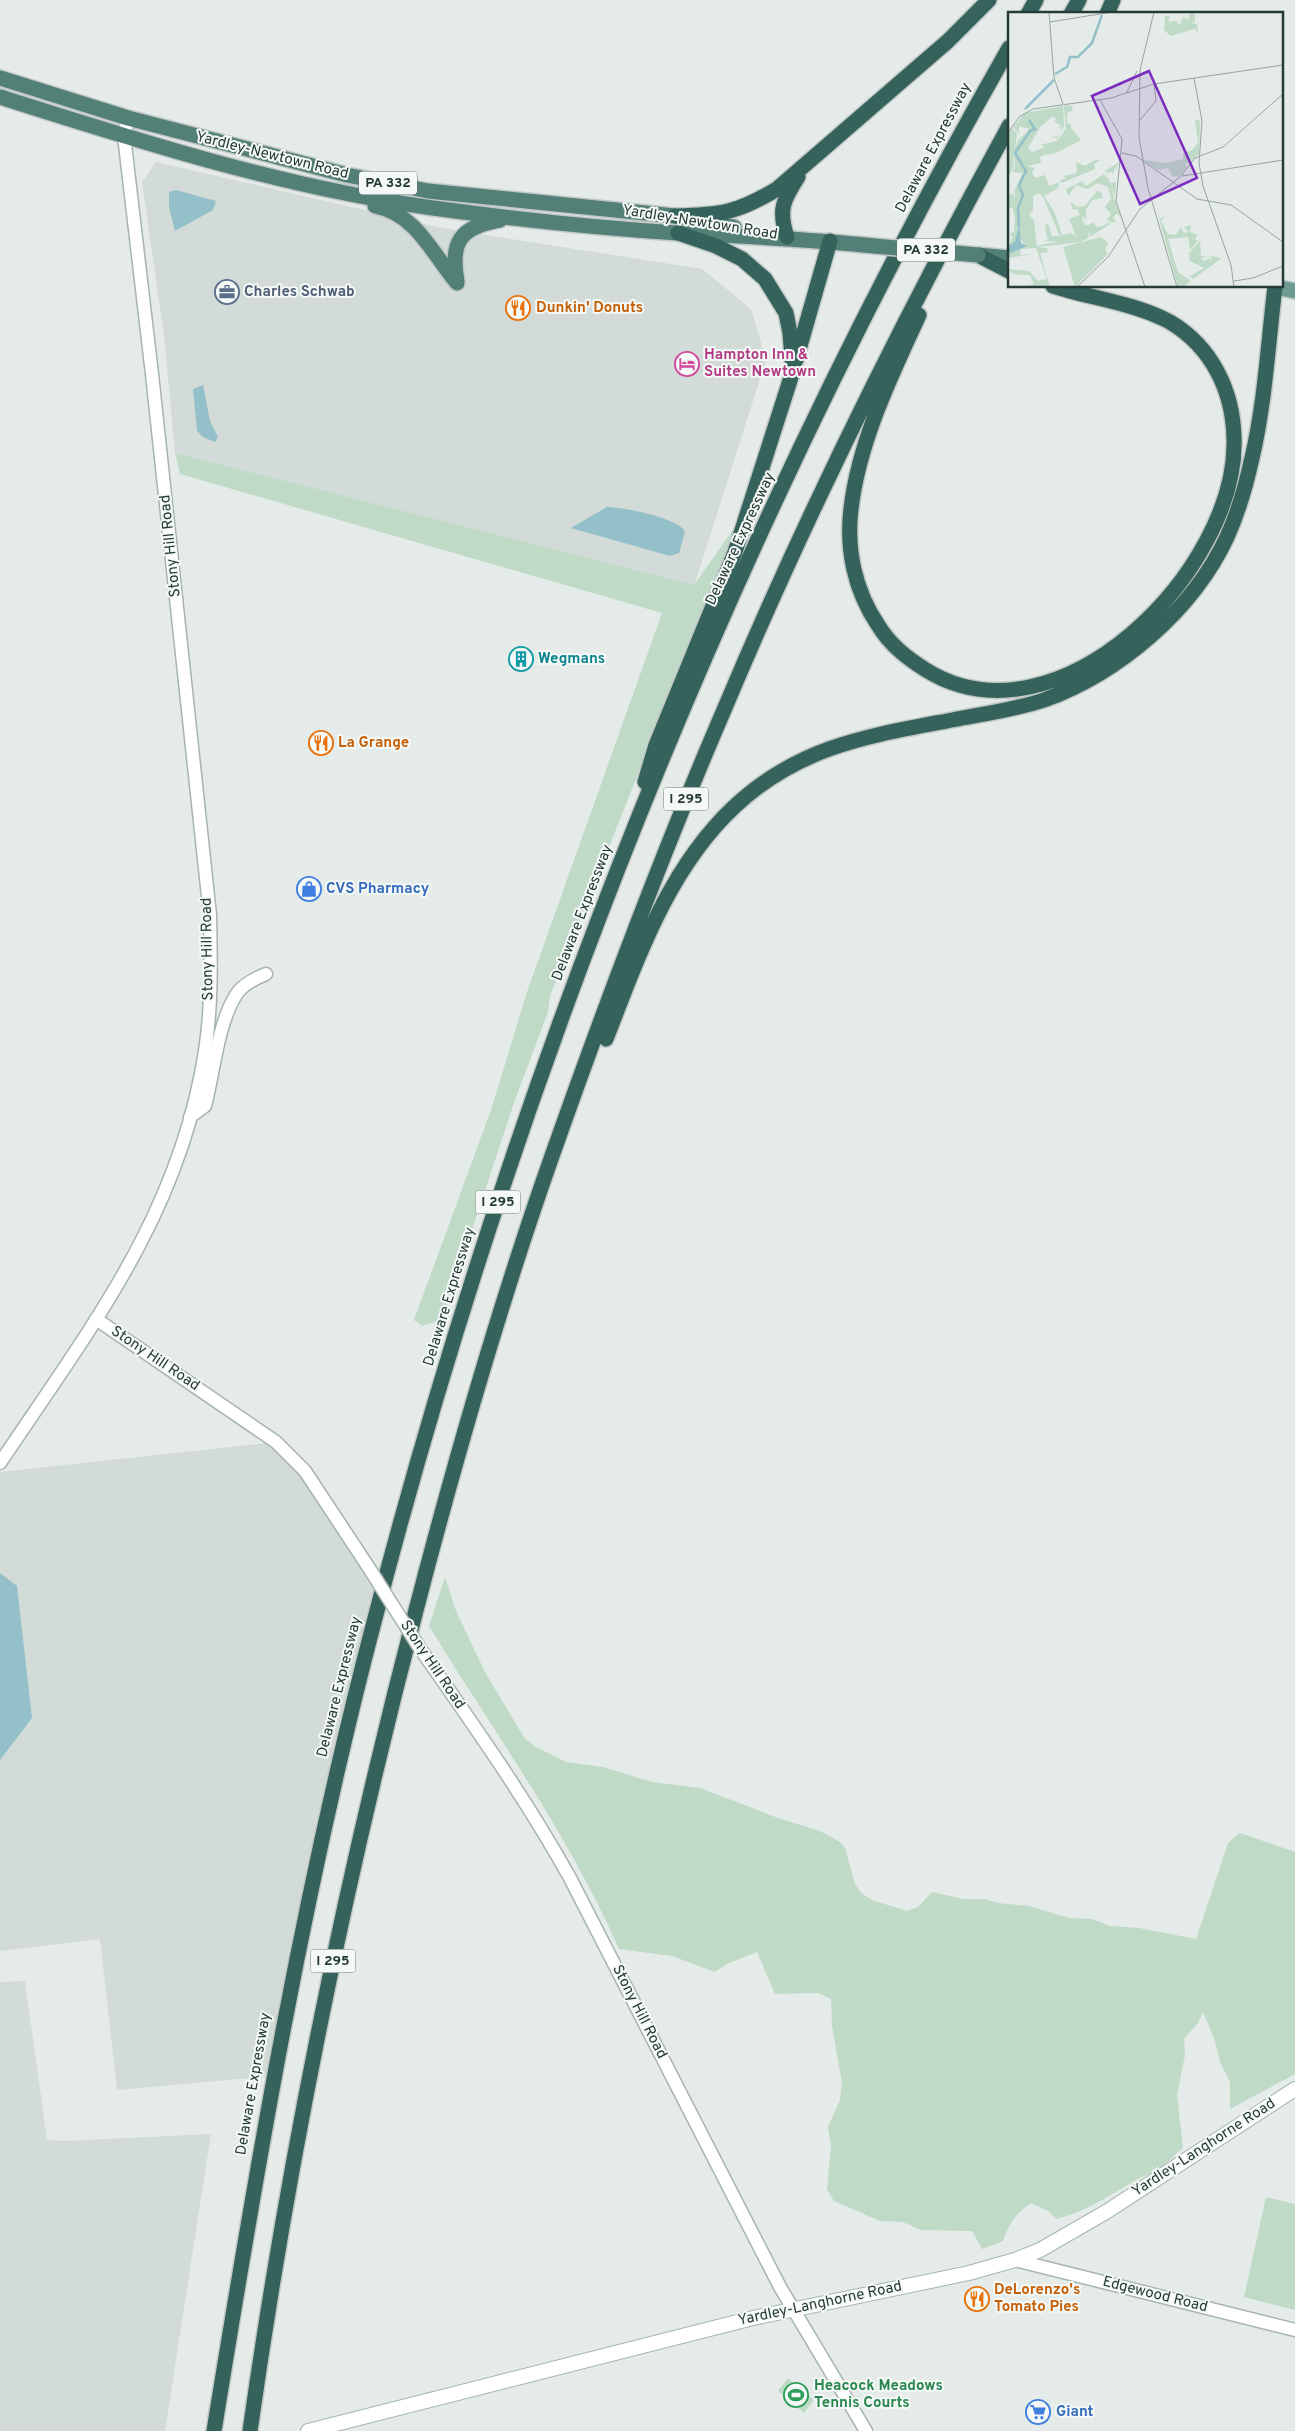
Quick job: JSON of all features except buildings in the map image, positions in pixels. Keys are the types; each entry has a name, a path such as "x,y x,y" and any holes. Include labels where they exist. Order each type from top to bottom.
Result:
{"highway":[{"path":"675,216 718,215 745,207 777,189 948,41 989,0"},
{"path":"1029,12 1036,0"},
{"path":"1072,12 1079,0"},
{"path":"1108,12 1114,0"},
{"name":"Delaware Expressway","path":"214,2431 281,2034 323,1830 374,1618 434,1404 493,1219 553,1042 626,851 714,640 831,386 950,154 1008,50"},
{"name":"Yardley-Newtown Road","path":"0,78 128,118 287,161 428,191 675,216 787,237"},
{"name":"Yardley-Newtown Road","path":"0,97 124,136 276,177 354,195 432,208 580,226 678,233 787,237 1008,258"},
{"name":"I 295","path":"251,2427 303,2115 342,1917 382,1738 443,1505 503,1304 552,1156 630,940 725,706 827,480 886,359 976,185 1008,128"},
{"path":"787,237 782,222 783,202 805,166"},
{"path":"276,177 307,191 382,207 404,217 417,228 457,283 453,260 457,242 471,227 511,218"},
{"path":"976,185 966,221 926,301 867,439 851,510 850,536 852,560 861,596 883,633 897,649 934,675 975,689 1015,690 1049,683 1091,662 1136,630 1172,594 1199,554 1212,531 1222,505 1233,464 1234,424 1230,401 1216,367 1204,351 1169,322 1144,312 1060,288"},
{"path":"678,233 716,246 742,260 765,279 786,313 790,333 792,371"},
{"path":"626,851 656,745 735,552 792,371 830,241"},
{"path":"978,255 1008,270"},
{"path":"443,1505 546,1200 585,1092 645,942 664,900 681,871 716,826 734,807 758,787 809,756 876,734 1004,710 1046,699 1071,688 1119,660 1159,627 1206,575 1228,536 1237,510 1257,434 1272,288"}],"main road":[{"path":"1278,288 1295,291"},
{"name":"Yardley-Langhorne Road","path":"308,2431 793,2309 969,2272 1015,2260 1040,2250 1106,2212 1295,2089"}],"street":[{"name":"Stony Hill Road","path":"128,118 124,136 154,391 210,915 211,974 208,1028 190,1117 173,1173 156,1214 130,1264 96,1319 276,1442 305,1471 419,1647 517,1788 566,1870 684,2103 724,2176 742,2216 793,2309 866,2431"},
{"path":"190,1117 205,1106 223,1021 238,992 253,979 266,974"},
{"path":"0,1464 96,1319"},
{"name":"Edgewood Road","path":"1015,2260 1295,2330"}],"shaded area":[{"path":"156,162 442,228 702,269 751,309 766,360 694,586 175,453 164,335 142,182"},
{"path":"276,1442 293,1458 382,1590 273,2076 117,2090 100,1939 0,1951 0,1472"},
{"path":"25,1981 47,2140 65,2141 211,2134 165,2431 0,2431 0,1982"}],"green space":[{"path":"175,453 694,585 737,524 550,996 548,1012 515,1100 442,1320 422,1326 414,1320 491,1110 527,992 662,613 180,474"},
{"path":"445,1577 456,1611 485,1672 525,1739 536,1747 566,1762 603,1767 652,1782 700,1788 778,1818 820,1831 840,1842 845,1848 855,1884 861,1893 872,1900 907,1911 918,1907 932,1892 963,1899 986,1899 997,1903 1029,1906 1069,1918 1092,1919 1110,1926 1139,1928 1196,1939 1228,1843 1240,1833 1295,1852 1295,2074 1230,2109 1230,2082 1220,2062 1214,2038 1203,2012 1198,2023 1184,2039 1185,2055 1177,2095 1183,2148 1157,2170 1079,2212 1056,2219 1050,2212 1031,2203 1014,2219 1003,2241 982,2249 972,2231 921,2230 903,2222 880,2221 834,2201 827,2189 831,2146 828,2127 840,2100 842,2083 832,2026 831,1999 818,1993 775,1994 757,1952 727,1964 715,1972 672,1956 619,1949 577,1865 530,1784 429,1626"},
{"path":"1266,2197 1295,2204 1295,2310 1244,2297"},
{"name":"Heacock Meadows Tennis Courts","path":"788,2378 814,2400 804,2413 778,2391"}],"water":[{"path":"176,190 216,201 213,210 175,231 169,207 169,192"},
{"path":"203,385 210,421 218,437 215,442 203,437 197,431 193,389"},
{"path":"607,507 650,514 673,522 681,527 685,532 679,553 670,556 571,528"},
{"path":"0,1573 17,1586 32,1718 0,1760"}],"place":[{"name":"Charles Schwab","path":"227,292"},
{"name":"Dunkin' Donuts","path":"518,308"},
{"name":"Hampton Inn & Suites Newtown","path":"687,364"},
{"name":"Wegmans","path":"521,659"},
{"name":"La Grange","path":"321,743"},
{"name":"CVS Pharmacy","path":"309,889"},
{"name":"DeLorenzo's Tomato Pies","path":"977,2299"},
{"name":"Heacock Meadows Tennis Courts","path":"796,2395"},
{"name":"Giant","path":"1038,2412"}]}
